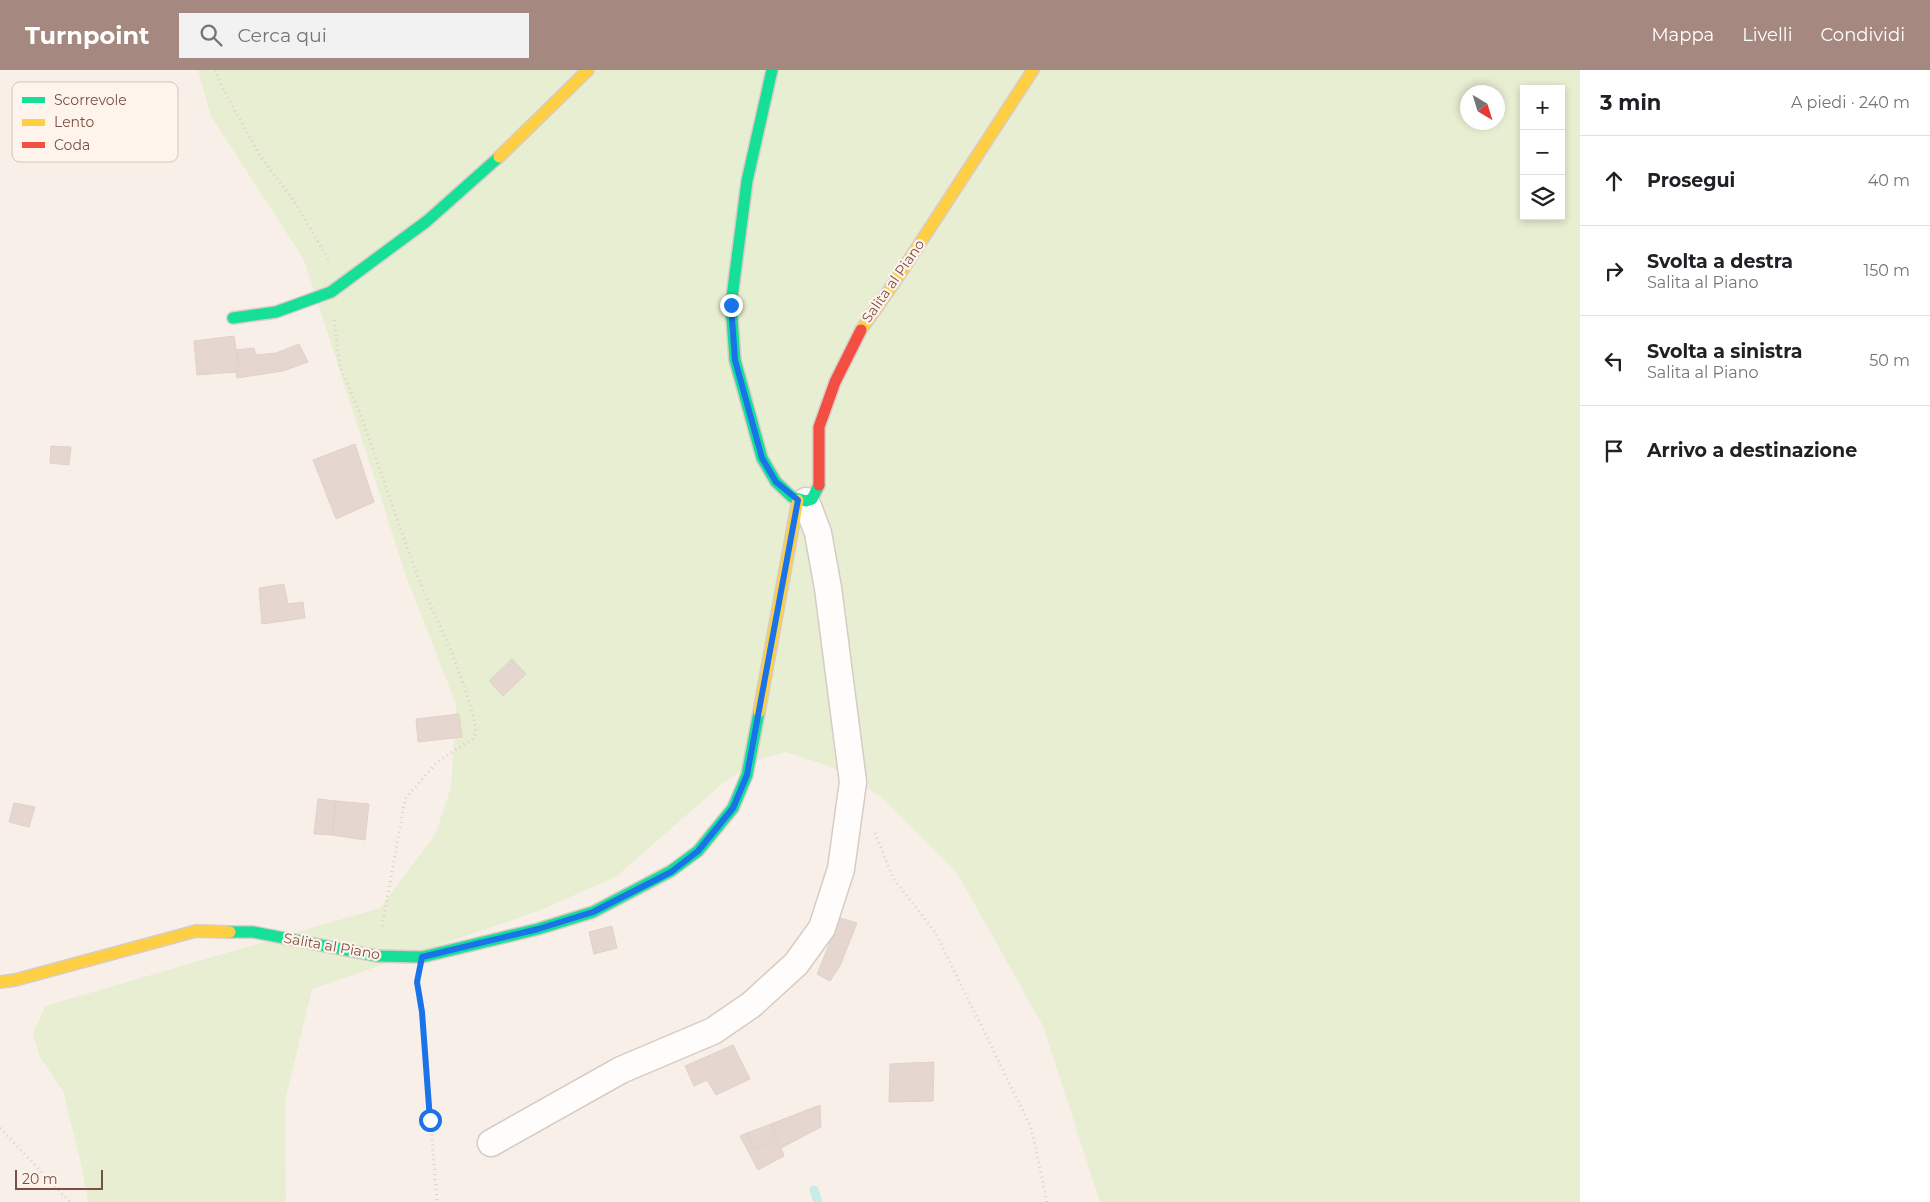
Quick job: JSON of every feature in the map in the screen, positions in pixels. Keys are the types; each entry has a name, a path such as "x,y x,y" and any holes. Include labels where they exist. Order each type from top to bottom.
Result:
{"street":[{"path":"232,318 276,312 331,292 427,222 515,143 588,70"},
{"path":"491,1143 621,1070 713,1031 751,1006 796,964 822,928 841,869 853,782 828,588 818,533 802,501 776,482 762,458 735,360 731,305 747,181 772,70"},
{"name":"Salita al Piano","path":"0,982 15,980 196,931 253,932 377,956 422,957 538,929 593,912 671,872 698,851 733,808 747,775 802,501 812,499 820,484 819,427 834,382 862,327 894,283 1033,70"}],"path":[{"path":"215,70 221,85 260,156 296,204 331,264 331,292 340,366 362,419 418,578 454,657 474,719 476,732 474,738 437,762 405,799 377,956"},
{"path":"871,826 893,878 935,932 1031,1127 1047,1202"},
{"path":"422,957 417,982 422,1012 437,1202"},
{"path":"0,1128 70,1202"}],"green space":[{"path":"198,70 1580,70 1580,1202 1100,1202 1043,1026 957,873 880,796 829,766 786,752 757,760 723,783 617,876 541,910 312,989 285,1101 286,1202 88,1202 81,1164 63,1091 40,1057 33,1034 45,1006 380,908 435,835 451,787 456,704 406,576 304,260 211,116"}],"building":[{"path":"234,336 239,368 236,372 197,375 194,341"},
{"path":"299,344 308,362 283,371 237,378 236,372 239,368 236,350 254,348 256,355 276,353"},
{"path":"355,444 374,502 336,519 313,460"},
{"path":"51,446 71,447 69,465 50,463"},
{"path":"284,584 288,604 303,602 305,618 262,624 259,588"},
{"path":"512,659 526,674 503,696 489,681"},
{"path":"459,714 462,737 418,742 416,719"},
{"path":"318,799 336,801 332,835 314,834"},
{"path":"336,801 369,804 365,840 332,835"},
{"path":"14,803 35,807 29,827 9,822"},
{"path":"840,918 857,923 840,966 830,981 817,974"},
{"path":"612,926 617,948 594,954 589,932"},
{"path":"733,1045 750,1079 716,1095 707,1080 694,1086 685,1066"},
{"path":"934,1062 933,1101 889,1102 890,1064"},
{"path":"820,1105 821,1127 781,1148 784,1156 758,1170 740,1136 747,1133 755,1149 778,1138 771,1124"},
{"path":"771,1124 778,1138 755,1149 747,1133"}],"waterway":[{"path":"814,1190 818,1202"}],"traffic: fast":[{"path":"772,70 747,181 731,305 735,360 762,458 776,482 792,497 806,501 812,499 819,485"},
{"path":"233,318 276,312 331,292 427,221 499,157"},
{"path":"230,932 253,932 377,956 422,957 538,929 593,912 671,871 698,851 733,808 747,775 759,712"}],"traffic: slow":[{"path":"499,157 588,70"},
{"path":"861,330 894,283 1033,70"},
{"path":"759,712 798,500"},
{"path":"0,982 15,980 196,931 230,932"}],"traffic: jam":[{"path":"819,485 819,427 835,382 861,330"}],"route":[{"path":"430,1120 422,1012 417,982 422,957 538,929 593,912 671,872 698,851 733,808 747,775 798,500 776,482 762,458 735,360 731,305"}]}
